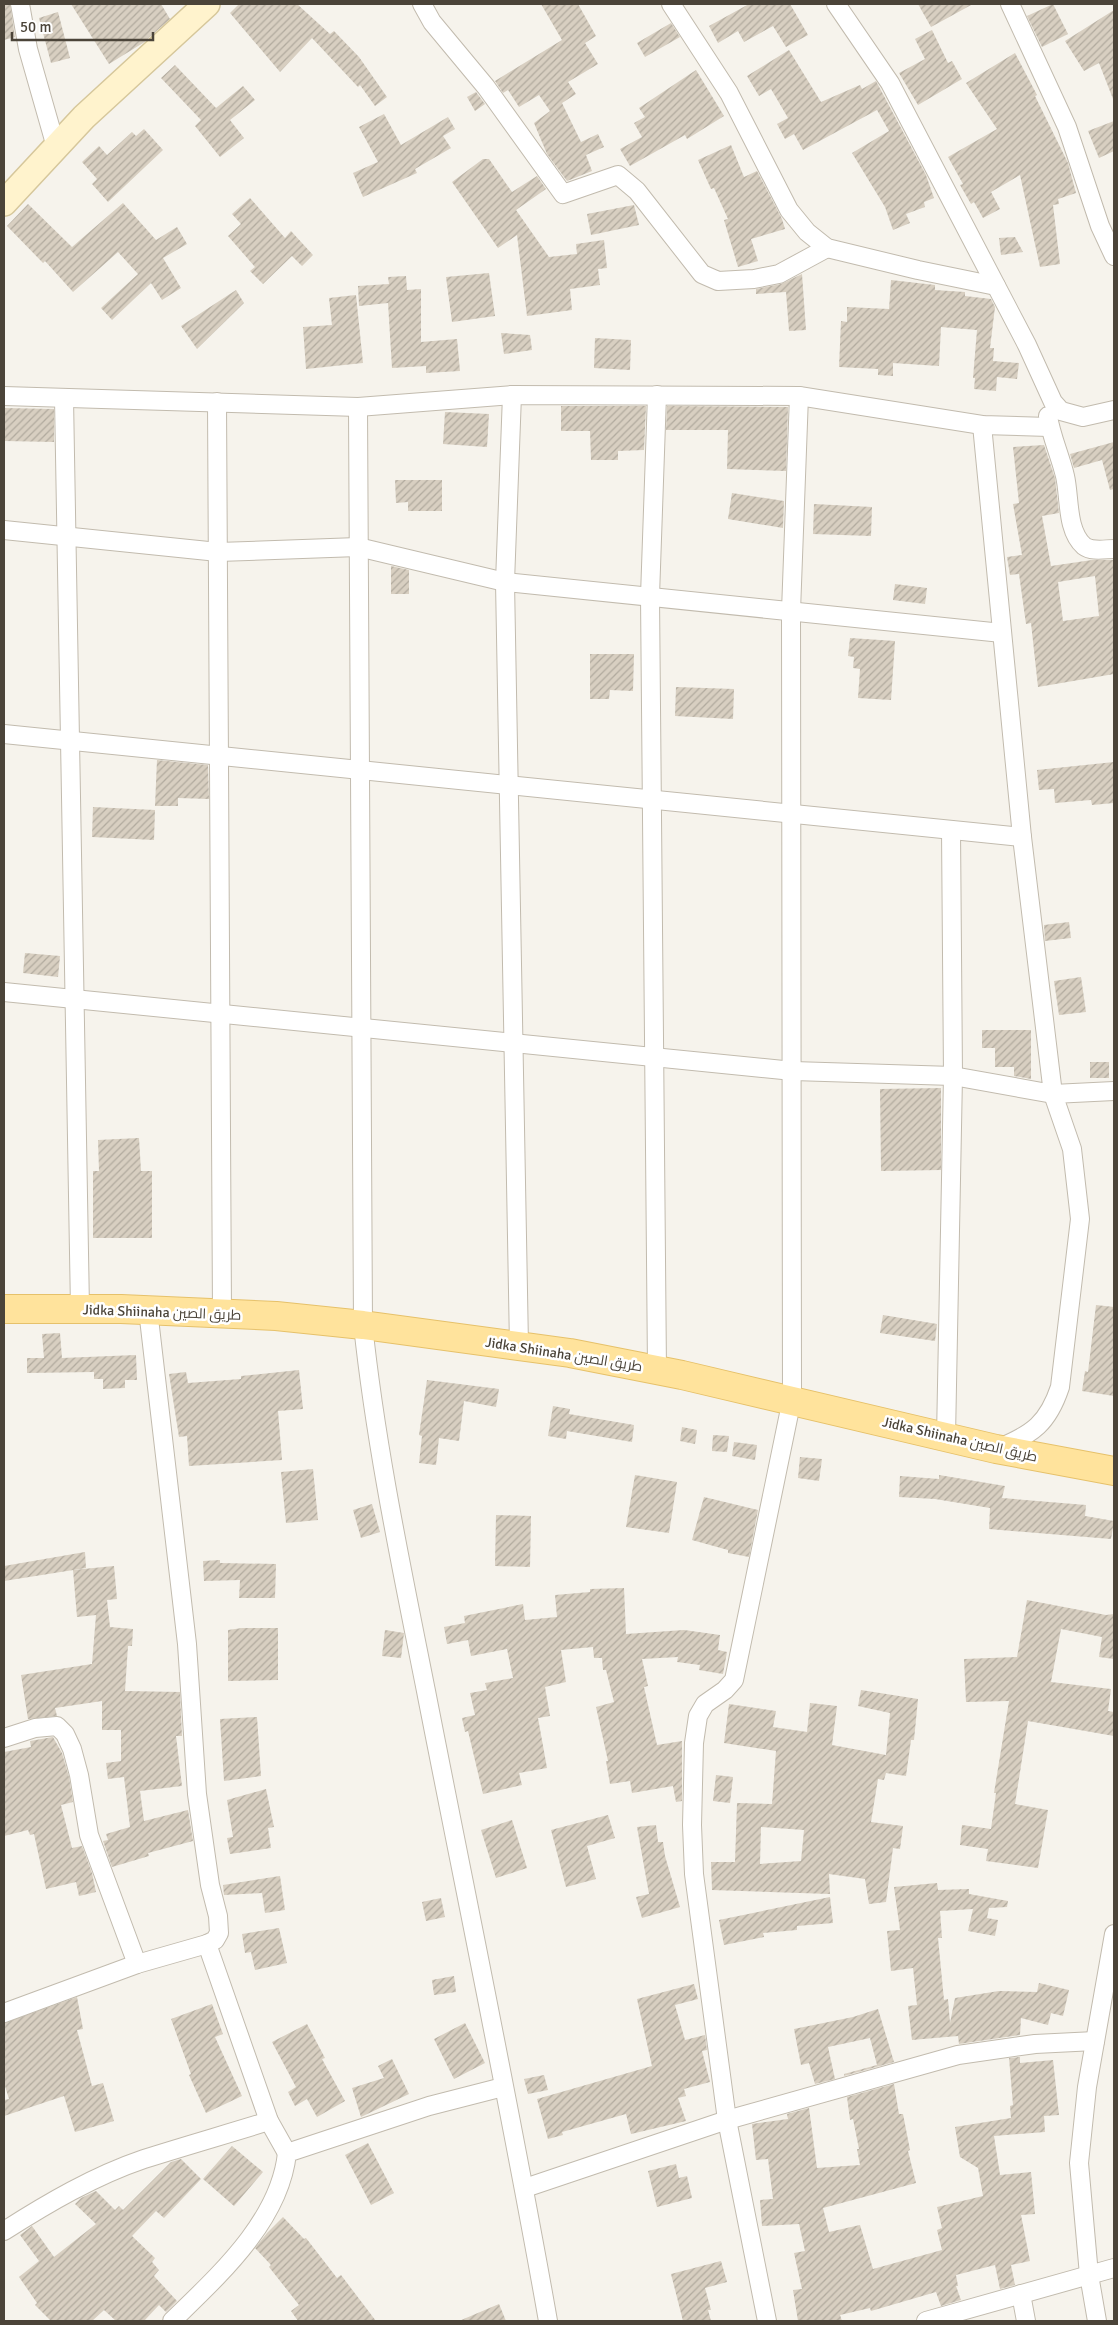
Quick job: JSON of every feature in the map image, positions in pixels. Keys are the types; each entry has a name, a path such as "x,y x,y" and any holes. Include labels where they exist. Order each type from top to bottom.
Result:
{"main road":[{"name":"Jidka Shiinaha طريق الصين","path":"4,1309 148,1310 276,1316 363,1325 519,1346 657,1370 996,1449 1114,1471"}],"street":[{"path":"20,4 28,49 56,147"},
{"path":"4,204 84,117 207,4"},
{"path":"422,4 432,22 486,87 502,113 563,194 618,175 637,191 702,274 718,281 754,279 778,274 827,248"},
{"path":"671,4 728,93 789,210 807,232 827,248 918,270 996,286"},
{"path":"836,4 890,83 996,286 1053,402 1061,411 1083,417 1114,410"},
{"path":"1010,4 1067,127 1100,226 1114,256"},
{"path":"1041,376 1050,427 1065,477 1070,514 1078,537 1085,547 1098,550 1114,548"},
{"path":"4,396 358,407 512,395 799,396 982,425 1050,427"},
{"path":"512,395 505,582 515,1043 519,1346"},
{"path":"657,395 650,596 657,1370"},
{"path":"766,2321 727,2120 694,1874 692,1825 694,1743 698,1716 705,1704 726,1690 734,1680 792,1400 791,611 799,396"},
{"path":"64,398 80,1309"},
{"path":"217,402 218,755 222,1014 222,1314"},
{"path":"358,407 363,1325 371,1401 393,1521 502,2087 525,2188 548,2321"},
{"path":"982,425 1022,837 1053,1094 1072,1149 1080,1219 1060,1387 1054,1407 1040,1426 1018,1440 996,1449"},
{"path":"4,530 218,552 358,547 505,582 1002,633"},
{"path":"4,734 1022,837"},
{"path":"946,1437 953,1076 951,830"},
{"path":"4,992 793,1071 953,1076 1053,1094 1114,1092"},
{"path":"4,2013 136,1964 207,1944 215,1940 219,1933 218,1916 210,1885 197,1794 187,1644 148,1310"},
{"path":"4,1738 35,1728 57,1726 65,1734 80,1775 89,1835 136,1964"},
{"path":"1097,2321 1089,2275 1079,2163 1081,2122 1096,2041 1108,2007 1114,1934"},
{"path":"172,2321 235,2258 258,2226 278,2187 285,2169 287,2153 268,2121 207,1944"},
{"path":"525,2188 727,2120 958,2055 1035,2044 1096,2041"},
{"path":"287,2153 429,2106 502,2087"},
{"path":"4,2231 44,2205 110,2173 144,2159 268,2121"},
{"path":"926,2321 1114,2268"},
{"path":"1021,2294 1026,2321"}],"building":[{"path":"4,4 10,4 15,37 4,40"},
{"path":"71,4 161,4 170,19 143,43 109,64"},
{"path":"239,4 297,4 330,34 334,31 359,57 387,97 375,106 360,85 358,87 312,38 280,72 230,13"},
{"path":"541,4 578,4 596,36 585,43 598,64 568,82 576,94 562,103 581,142 598,134 604,147 586,155 592,171 567,181 547,154 534,123 550,111 539,95 519,107 508,90 503,93 495,81 562,40"},
{"path":"749,4 790,4 808,35 786,47 773,26 744,42 738,31 718,43 709,26"},
{"path":"918,4 973,4 931,27"},
{"path":"1053,4 1068,34 1042,47 1027,16"},
{"path":"1114,10 1113,99 1099,63 1084,71 1065,41"},
{"path":"58,12 70,58 51,63 39,18"},
{"path":"671,23 680,37 645,57 637,43"},
{"path":"932,30 948,63 952,61 962,79 918,105 899,73 925,59 915,39"},
{"path":"789,50 821,102 860,85 862,89 876,81 926,175 934,198 924,202 925,207 906,214 910,223 893,230 885,207 852,153 889,131 877,110 803,150 794,134 785,139 777,124 788,118 771,89 759,96 747,76"},
{"path":"1015,53 1037,95 1035,96 1068,163 1076,193 1058,199 1059,204 1053,205 1060,264 1040,267 1020,175 991,192 1000,209 983,218 974,202 971,204 960,185 963,184 948,157 997,129 966,83"},
{"path":"175,65 216,108 243,86 255,100 230,120 244,138 220,157 195,126 201,120 161,78"},
{"path":"696,70 724,116 687,139 685,135 630,166 620,149 642,137 634,123 645,117 639,108"},
{"path":"476,92 485,104 475,111 467,97"},
{"path":"384,114 401,145 448,117 455,129 443,136 451,148 415,169 417,173 363,197 353,173 378,162 359,127"},
{"path":"1114,121 1114,151 1099,158 1088,131"},
{"path":"144,129 163,150 108,202 92,184 97,179 82,162 99,146 107,155 132,132 136,136"},
{"path":"731,145 744,177 757,171 782,219 785,229 751,239 758,261 738,267 724,220 728,219 714,188 711,189 698,160"},
{"path":"483,159 489,159 512,192 537,176 546,189 516,210 549,257 577,254 576,244 604,240 607,268 598,269 600,285 570,289 572,310 527,316 517,235 498,248 452,182"},
{"path":"250,198 285,238 291,231 313,255 302,266 292,256 263,284 250,271 255,267 228,236 241,224 232,214"},
{"path":"123,203 156,240 177,227 187,244 163,258 181,288 162,300 151,283 112,320 101,308 138,274 118,252 73,292 45,261 43,263 7,226 28,204 72,247"},
{"path":"634,205 639,225 591,235 587,214"},
{"path":"1015,237 1023,252 1001,255 999,238"},
{"path":"489,273 495,316 452,322 446,277"},
{"path":"802,274 806,330 789,331 786,292 756,294 756,289 781,284"},
{"path":"406,276 407,290 421,289 421,342 457,339 460,371 426,373 426,366 392,368 388,303 359,306 358,286 389,284 388,277"},
{"path":"891,280 935,285 935,290 965,292 965,296 991,299 995,307 990,348 994,348 993,361 1019,363 1017,379 997,377 996,391 974,389 975,378 973,378 977,330 941,327 939,366 893,363 893,376 878,375 878,369 839,367 841,321 847,322 847,307 889,309"},
{"path":"236,290 244,303 197,349 181,326"},
{"path":"356,295 363,363 306,369 303,327 332,325 329,298"},
{"path":"501,333 530,335 532,350 504,354"},
{"path":"595,338 631,340 630,370 594,368"},
{"path":"561,406 646,406 644,450 618,451 618,460 591,460 590,431 561,431"},
{"path":"667,406 788,407 786,471 727,469 728,430 666,430"},
{"path":"4,408 54,409 54,442 4,441"},
{"path":"445,412 489,414 487,447 443,444"},
{"path":"1114,442 1114,489 1110,490 1102,460 1074,468 1070,454"},
{"path":"1044,445 1055,478 1059,513 1042,516 1051,566 1092,560 1114,560 1114,674 1038,687 1031,623 1026,624 1019,574 1010,575 1007,557 1022,555 1013,504 1019,503 1013,447","holes":["1095,576 1099,616 1063,621 1058,582"]},
{"path":"395,480 442,480 442,511 408,511 408,502 396,503"},
{"path":"732,493 784,501 783,528 728,519"},
{"path":"814,504 872,507 871,536 813,534"},
{"path":"391,566 409,570 409,594 391,594"},
{"path":"895,584 927,588 925,604 893,600"},
{"path":"850,638 895,641 891,700 858,698 860,669 853,668 854,657 848,656"},
{"path":"590,654 634,654 633,691 610,690 609,699 590,699"},
{"path":"676,687 734,689 733,719 675,716"},
{"path":"157,760 208,765 209,799 178,798 178,806 155,806"},
{"path":"1114,762 1114,803 1092,805 1091,800 1055,803 1054,789 1039,790 1037,770"},
{"path":"93,807 155,810 154,840 92,837"},
{"path":"1069,922 1071,938 1045,941 1044,925"},
{"path":"25,953 60,956 58,977 23,973"},
{"path":"1081,977 1086,1012 1059,1015 1054,981"},
{"path":"982,1030 1031,1030 1031,1079 1014,1076 1014,1067 995,1067 995,1048 982,1048"},
{"path":"1090,1062 1109,1062 1109,1078 1090,1078"},
{"path":"941,1088 941,1170 881,1171 880,1089"},
{"path":"139,1138 141,1171 152,1171 152,1238 93,1238 93,1171 99,1171 98,1140"},
{"path":"1096,1305 1114,1307 1114,1396 1082,1391 1085,1371 1088,1372"},
{"path":"883,1315 937,1324 935,1341 880,1333"},
{"path":"60,1333 62,1358 136,1355 137,1380 125,1380 125,1388 103,1389 103,1379 94,1379 94,1372 27,1373 27,1358 44,1358 42,1334"},
{"path":"299,1370 303,1409 278,1411 282,1460 189,1466 187,1436 179,1437 169,1374 186,1372 188,1383 241,1379 241,1376"},
{"path":"427,1380 499,1389 496,1407 464,1401 459,1441 439,1438 436,1465 419,1463 422,1436 419,1435"},
{"path":"553,1406 570,1409 569,1414 634,1425 632,1442 567,1431 566,1439 548,1436"},
{"path":"682,1427 697,1430 695,1444 680,1441"},
{"path":"713,1435 729,1436 727,1452 712,1451"},
{"path":"734,1442 757,1445 755,1460 732,1456"},
{"path":"800,1457 822,1459 819,1481 798,1478"},
{"path":"313,1469 318,1520 286,1523 281,1472"},
{"path":"635,1475 677,1482 669,1533 626,1527"},
{"path":"939,1475 1005,1486 1002,1498 1086,1505 1085,1516 1114,1521 1111,1539 989,1529 990,1508 935,1499 899,1497 900,1476 939,1479"},
{"path":"704,1497 758,1510 749,1557 728,1553 728,1550 692,1540"},
{"path":"372,1504 380,1532 361,1538 353,1510"},
{"path":"496,1515 531,1516 530,1567 495,1566"},
{"path":"85,1552 86,1568 4,1581 4,1566"},
{"path":"220,1560 220,1563 276,1564 275,1598 239,1598 240,1580 204,1581 203,1561"},
{"path":"114,1566 117,1599 107,1600 110,1627 133,1629 132,1646 128,1646 125,1691 180,1692 182,1736 176,1736 182,1786 140,1791 144,1821 188,1810 193,1841 148,1853 149,1856 112,1867 103,1841 108,1840 106,1834 130,1827 124,1777 108,1779 106,1763 121,1761 121,1730 102,1730 102,1701 55,1708 57,1716 28,1719 21,1675 92,1664 96,1615 77,1617 73,1570"},
{"path":"624,1588 626,1634 684,1630 720,1635 718,1650 727,1652 723,1674 699,1670 700,1665 677,1662 678,1657 642,1659 648,1686 644,1687 657,1745 682,1741 682,1801 676,1802 673,1786 632,1793 630,1781 610,1784 606,1761 608,1761 596,1707 614,1702 606,1670 603,1670 602,1658 594,1658 593,1647 561,1650 566,1682 545,1687 550,1716 538,1718 547,1768 519,1773 522,1785 483,1794 468,1731 465,1732 462,1718 475,1715 470,1693 487,1690 485,1683 513,1678 507,1649 471,1656 468,1640 447,1644 444,1627 465,1623 464,1616 523,1604 525,1620 557,1617 555,1595 590,1592 590,1589"},
{"path":"1027,1600 1106,1615 1114,1614 1114,1659 1099,1657 1102,1637 1061,1629 1051,1682 1111,1689 1108,1711 1114,1712 1114,1736 1028,1721 1015,1804 1048,1810 1038,1868 986,1861 988,1849 960,1845 962,1825 991,1829 996,1793 994,1793 1009,1701 966,1702 964,1659 1017,1657"},
{"path":"278,1628 278,1680 228,1681 228,1630"},
{"path":"385,1630 404,1633 401,1658 382,1656"},
{"path":"861,1690 918,1699 914,1740 911,1740 906,1776 886,1773 884,1780 878,1779 871,1822 903,1826 900,1849 893,1848 886,1902 869,1904 865,1879 829,1874 830,1894 712,1890 711,1862 735,1862 737,1803 772,1804 776,1751 724,1743 729,1704 776,1711 773,1727 807,1732 810,1703 837,1706 832,1745 886,1755 890,1713 858,1706","holes":["761,1827 804,1830 801,1861 760,1864"]},
{"path":"257,1717 261,1776 224,1781 220,1719"},
{"path":"53,1737 62,1753 69,1777 73,1802 61,1805 72,1848 82,1846 92,1873 96,1892 79,1896 76,1882 46,1889 34,1834 30,1835 28,1830 4,1836 4,1752 31,1747 30,1741"},
{"path":"716,1775 733,1777 730,1803 713,1801"},
{"path":"266,1789 274,1827 268,1828 271,1848 230,1854 227,1838 233,1837 227,1800"},
{"path":"608,1815 615,1838 587,1846 596,1879 566,1887 551,1830"},
{"path":"512,1820 527,1868 496,1878 481,1830"},
{"path":"656,1825 658,1842 663,1842 665,1856 680,1907 642,1918 636,1897 649,1894 637,1827"},
{"path":"280,1876 285,1910 265,1913 262,1893 224,1895 223,1885"},
{"path":"937,1883 938,1890 969,1889 969,1894 1008,1901 1007,1907 989,1908 987,1918 998,1920 995,1936 968,1931 973,1909 940,1911 942,1938 938,1938 944,2000 948,1999 950,2023 955,1998 999,1991 1037,1992 1039,1983 1069,1990 1063,2016 1051,2013 1048,2025 1021,2018 1020,2035 959,2044 958,2036 912,2040 908,2006 917,2005 913,1968 891,1971 887,1931 900,1930 894,1887"},
{"path":"830,1897 833,1923 797,1926 797,1930 763,1933 764,1937 724,1945 719,1920"},
{"path":"441,1898 445,1917 426,1921 422,1902"},
{"path":"279,1928 287,1963 255,1970 251,1952 245,1953 242,1934"},
{"path":"454,1976 456,1992 434,1995 432,1980"},
{"path":"694,1984 698,1999 675,2005 685,2040 705,2035 707,2050 702,2051 710,2082 684,2089 686,2096 678,2098 686,2121 631,2134 626,2114 562,2132 563,2135 548,2139 537,2099 652,2066 637,1999"},
{"path":"77,1997 83,2029 77,2030 92,2086 103,2083 114,2121 75,2132 64,2096 4,2116 4,2100 9,2099 4,2083 4,2023"},
{"path":"212,2004 223,2034 215,2037 242,2096 206,2113 189,2075 191,2074 171,2019"},
{"path":"878,2009 894,2062 844,2076 844,2074 877,2065 870,2038 828,2047 835,2079 815,2084 809,2063 801,2065 794,2029 853,2017"},
{"path":"465,2023 485,2063 454,2079 434,2039"},
{"path":"307,2024 325,2058 322,2059 345,2101 317,2117 307,2099 295,2106 288,2092 296,2087 272,2042"},
{"path":"1020,2057 1020,2063 1053,2060 1059,2115 1044,2116 1045,2132 994,2136 1000,2175 1031,2172 1035,2214 1021,2215 1030,2261 1011,2265 1015,2285 1000,2289 995,2265 956,2275 958,2286 956,2286 961,2300 941,2306 936,2292 871,2311 870,2308 840,2315 842,2321 798,2321 793,2290 802,2289 794,2253 805,2251 799,2224 762,2226 760,2200 773,2199 768,2159 756,2160 752,2124 788,2119 787,2114 809,2108 817,2168 860,2165 857,2149 859,2149 853,2119 850,2120 847,2097 894,2084 899,2114 903,2114 910,2150 908,2151 916,2183 823,2208 829,2232 860,2225 873,2269 942,2250 937,2230 942,2228 937,2207 983,2196 978,2168 960,2157 955,2127 1011,2118 1010,2106 1013,2105 1009,2058"},
{"path":"392,2059 409,2094 361,2117 352,2088 384,2078 378,2066"},
{"path":"544,2075 548,2090 528,2094 524,2079"},
{"path":"368,2143 394,2193 371,2205 345,2155"},
{"path":"232,2146 263,2172 234,2206 203,2179"},
{"path":"181,2159 201,2179 164,2218 156,2211 132,2236 155,2258 152,2262 159,2270 154,2276 177,2301 166,2312 159,2305 144,2321 116,2321 104,2310 92,2321 51,2321 35,2305 37,2303 19,2277 39,2261 20,2235 32,2226 54,2257 96,2224 75,2204 81,2198 96,2191 115,2210 119,2206 123,2210 171,2162"},
{"path":"676,2164 679,2178 687,2176 692,2198 657,2207 648,2171"},
{"path":"283,2217 304,2239 306,2238 337,2278 341,2275 376,2321 298,2321 291,2311 299,2305 269,2267 271,2265 255,2248"},
{"path":"721,2261 727,2282 705,2288 711,2310 708,2310 711,2321 683,2321 671,2274"},
{"path":"499,2304 506,2321 459,2321"}]}
